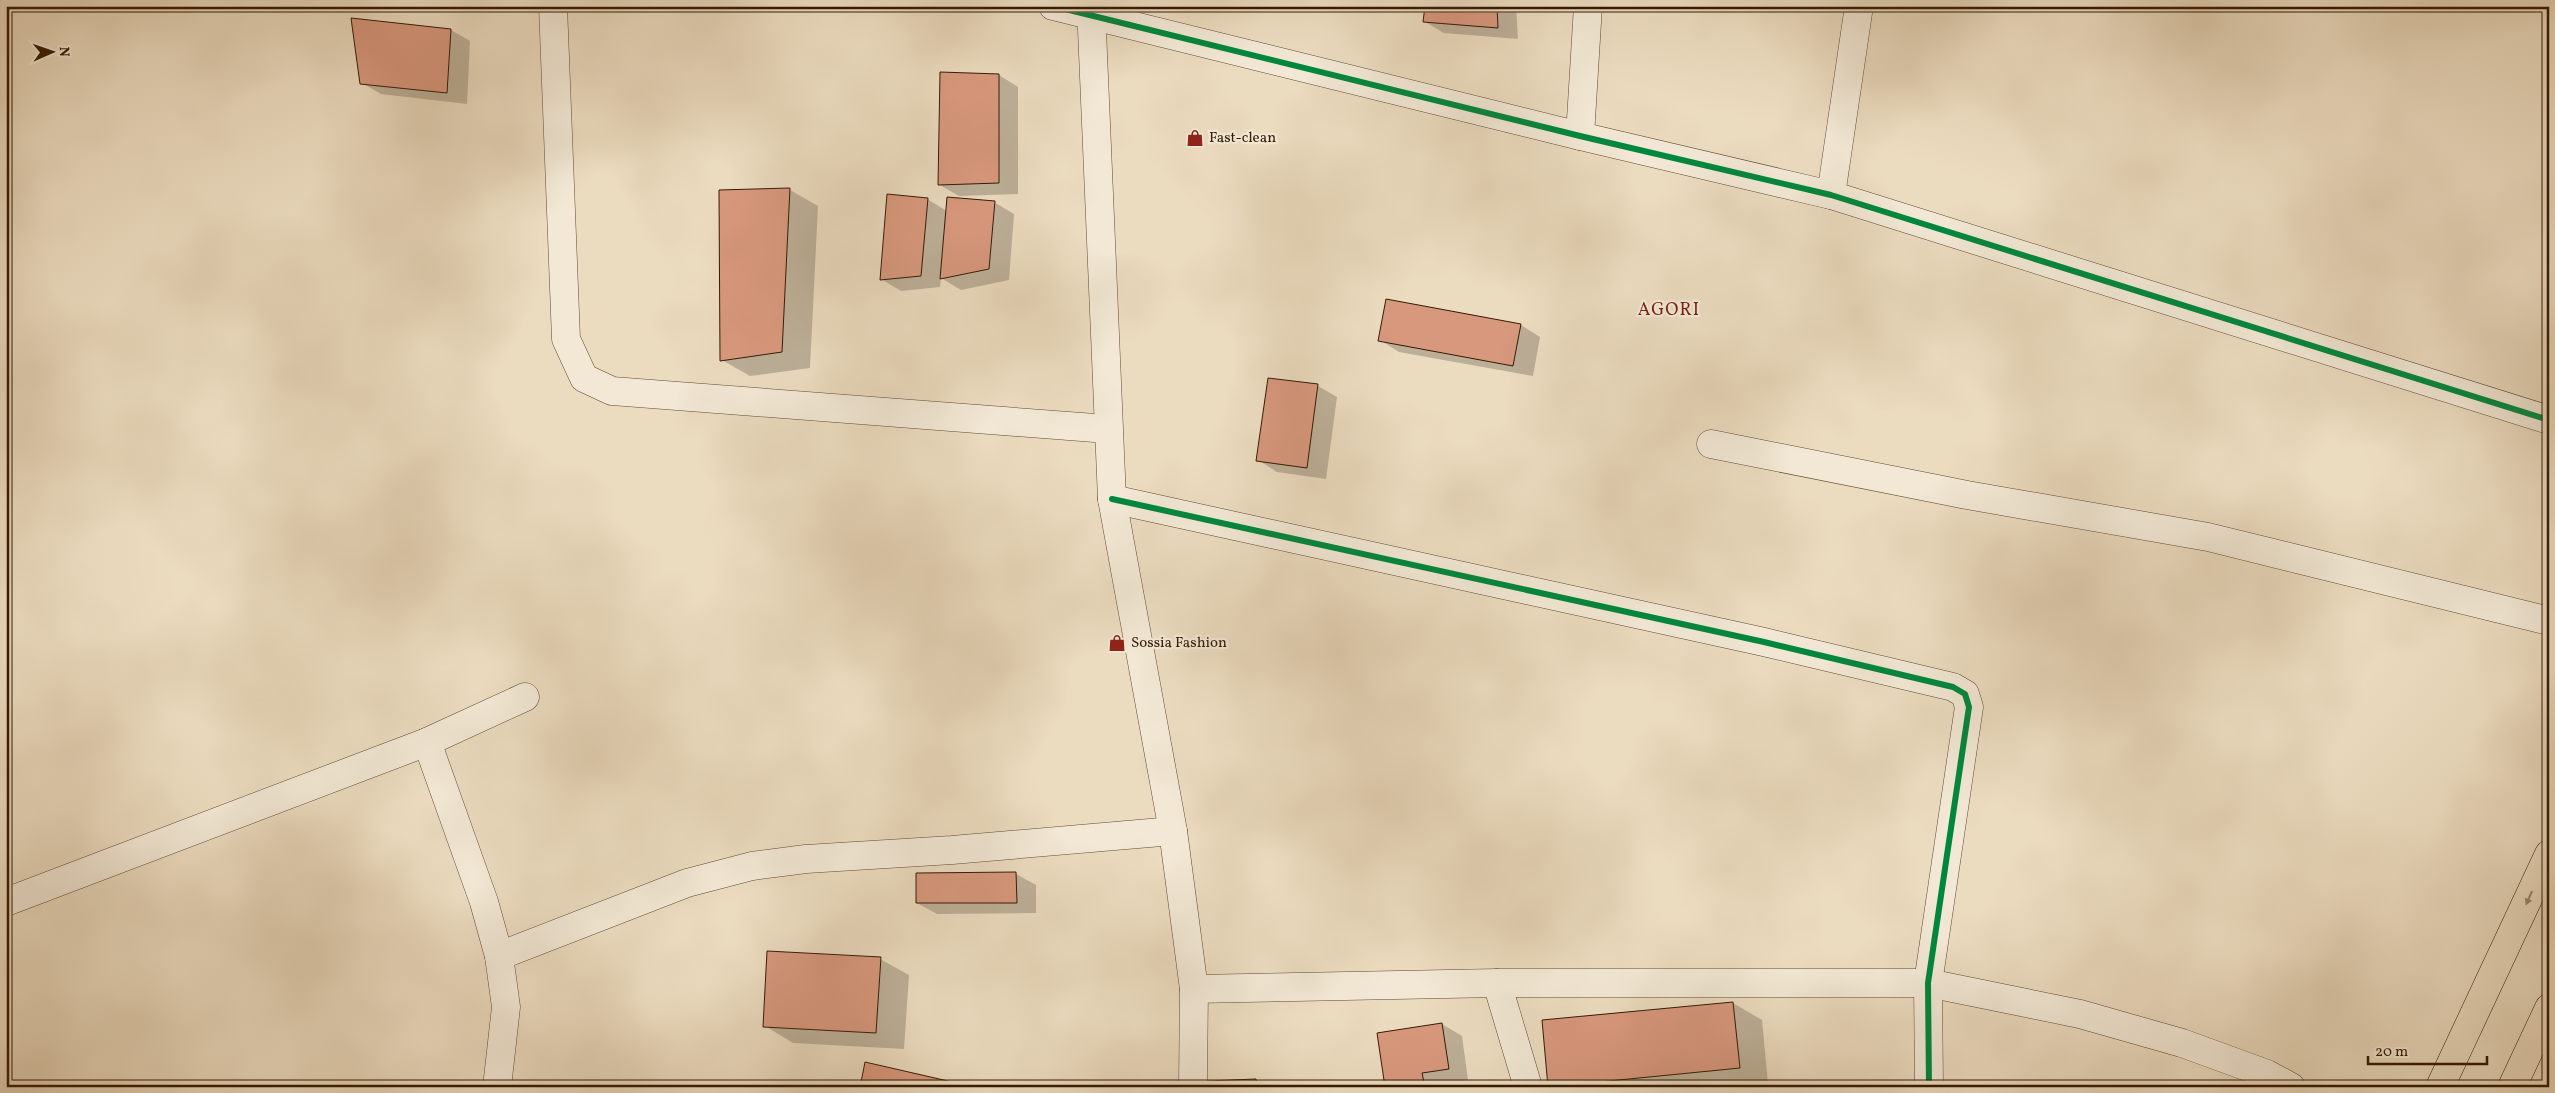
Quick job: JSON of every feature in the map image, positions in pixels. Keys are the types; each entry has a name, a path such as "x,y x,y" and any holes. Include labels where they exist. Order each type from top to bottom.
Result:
{"main road":[{"path":"2440,1087 2549,854"},
{"path":"2512,1087 2549,1008"}],"street":[{"path":"553,6 566,339 584,378 612,391 1108,428"},
{"path":"1053,6 1090,11 1580,136 1831,195 2549,420"},
{"path":"1580,136 1588,6"},
{"path":"1831,195 1859,6"},
{"path":"1090,11 1112,499 1173,831 1194,989 1193,1087"},
{"path":"1711,444 1967,495 2208,537 2549,621"},
{"path":"1112,499 1764,642 1952,687 1965,694 1969,707 1928,982 1929,1087"},
{"path":"6,902 427,742 525,697"},
{"path":"427,742 484,902 499,956 506,1007 497,1087"},
{"path":"499,956 687,882 752,866 806,859 952,850 1173,831"},
{"path":"1194,989 1498,983 1928,982 2080,1014 2182,1043 2267,1074 2291,1087"},
{"path":"1498,983 1528,1087"}],"building":[{"path":"1425,6 1497,6 1498,28 1423,22"},
{"path":"351,18 451,29 447,93 360,84"},
{"path":"940,72 999,74 999,183 938,185"},
{"path":"790,188 782,352 720,361 719,190"},
{"path":"887,194 928,198 921,276 880,280"},
{"path":"947,197 995,201 989,269 940,279"},
{"path":"1386,299 1521,324 1513,366 1378,341"},
{"path":"1268,378 1318,384 1307,468 1256,461"},
{"path":"1016,872 1017,903 916,903 916,873"},
{"path":"767,951 881,957 876,1033 763,1027"},
{"path":"1733,1002 1740,1068 1548,1087 1542,1020"},
{"path":"1442,1023 1449,1069 1422,1073 1425,1087 1385,1087 1377,1033"},
{"path":"865,1062 961,1084 961,1087 860,1087"},
{"path":"1256,1079 1257,1087 1207,1087 1207,1081"}],"cycle path":[{"path":"1053,6 1580,136 1831,195 2549,420"},
{"path":"1112,499 1764,642 1953,687 1965,694 1969,707 1928,983 1929,1087"}],"place":[{"name":"Fast-clean","path":"1195,138"},
{"name":"Sossia Fashion","path":"1117,643"}],"district":[{"name":"AGORI","path":"1669,310"}]}
